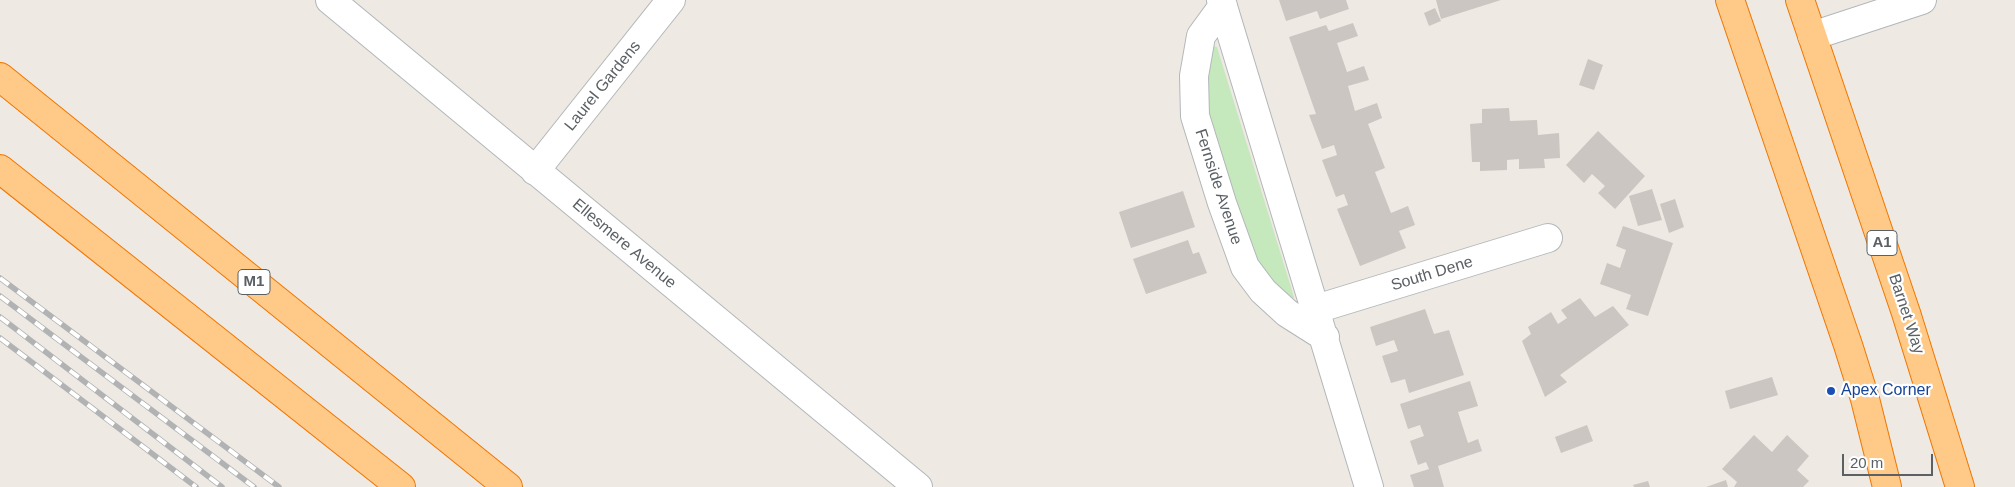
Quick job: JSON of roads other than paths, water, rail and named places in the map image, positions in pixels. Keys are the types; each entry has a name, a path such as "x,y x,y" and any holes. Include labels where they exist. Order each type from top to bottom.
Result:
{"highway":[{"path":"1730,0 1848,345 1864,399 1885,484"},
{"name":"Barnet Way","path":"1800,0 1906,313 1960,487"},
{"name":"M1","path":"0,77 508,487"},
{"path":"0,169 401,487"}],"street":[{"name":"Ellesmere Avenue","path":"330,0 918,487"},
{"name":"Laurel Gardens","path":"535,171 671,0"},
{"path":"1812,36 1922,0"},
{"name":"Fernside Avenue","path":"1222,3 1369,487"},
{"name":"Fernside Avenue","path":"1222,3 1201,36 1194,76 1195,116 1222,203 1245,267 1263,291 1287,313 1325,337"},
{"name":"South Dene","path":"1316,309 1548,238"}],"railway":[{"path":"0,278 279,487"},
{"path":"0,296 254,487"},
{"path":"0,317 222,487"},
{"path":"0,338 196,487"}],"place":[{"name":"Apex Corner","path":"1831,391"}]}
